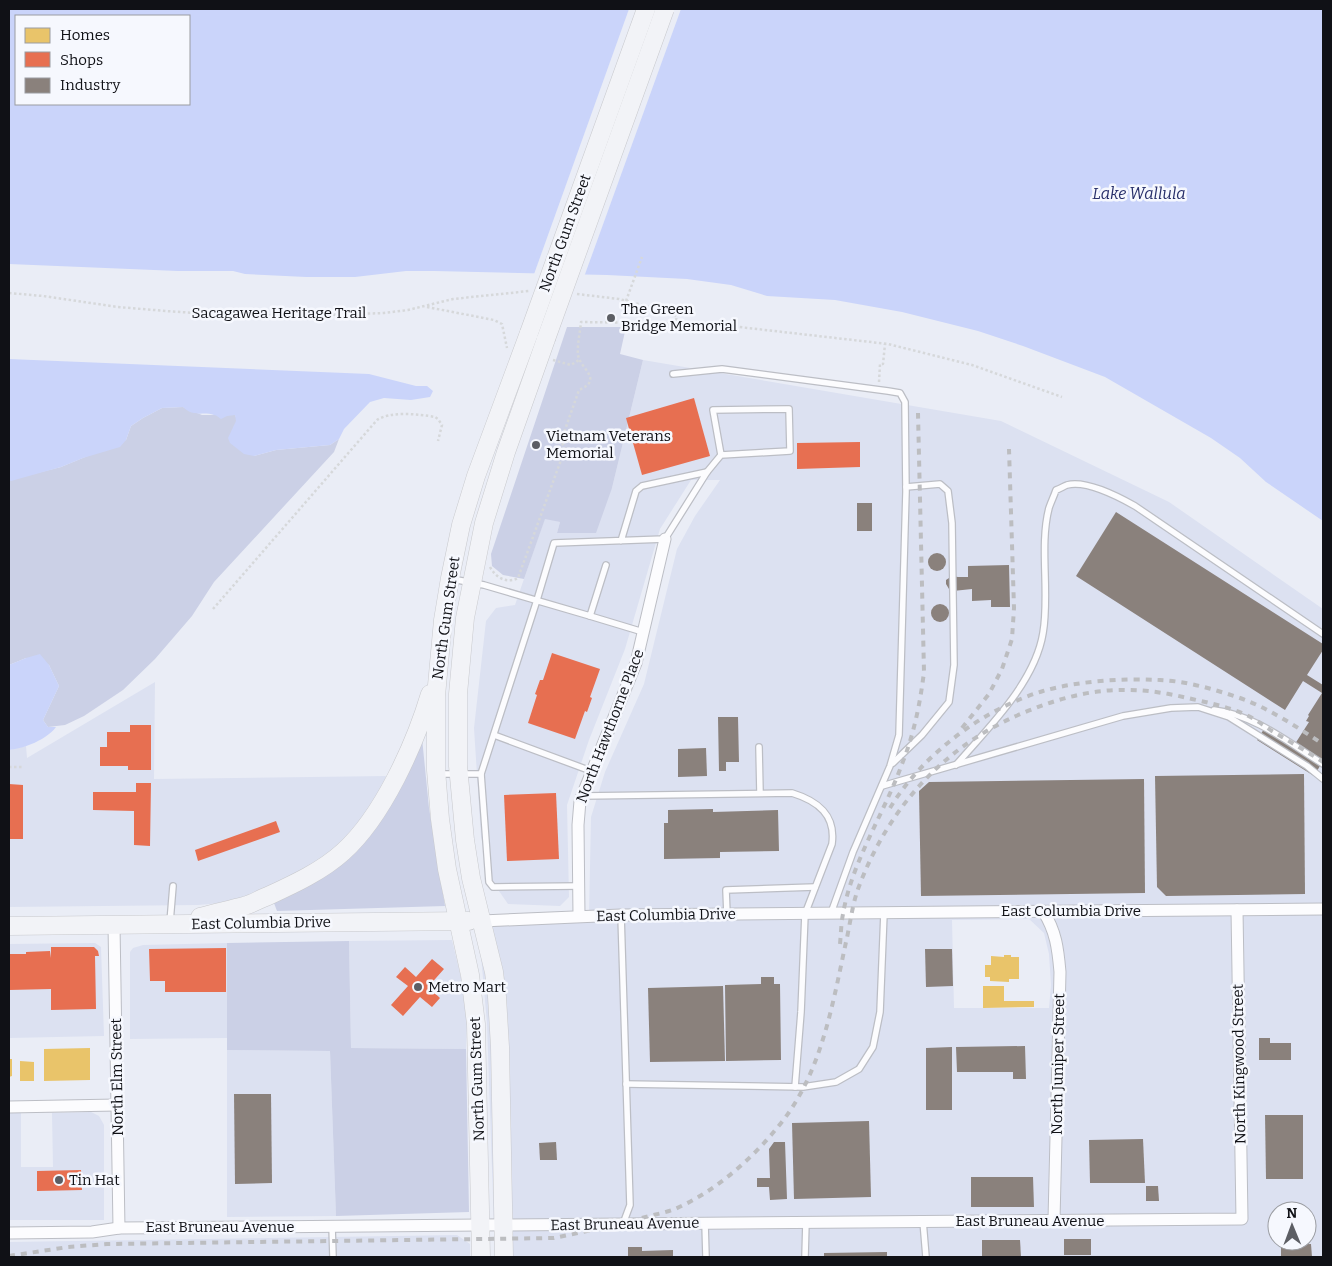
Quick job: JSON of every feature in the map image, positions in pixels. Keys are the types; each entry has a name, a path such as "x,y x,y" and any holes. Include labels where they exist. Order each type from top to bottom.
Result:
{"main road":[{"name":"North Gum Street","path":"481,1257 476,1024 470,975 445,852 436,774 438,671 443,620 461,525 473,484 646,9"},
{"name":"North Gum Street","path":"504,1257 499,1022 494,972 468,863 458,774 457,718 465,618 484,523 491,500 546,339 664,9"},
{"path":"170,924 246,906 314,873 343,852 362,832 381,803 402,764 424,713 438,671"},
{"name":"East Columbia Drive","path":"9,926 482,921"}],"street":[{"name":"North Hawthorne Place","path":"579,916 578,820 581,796 633,672 665,539"},
{"name":"East Columbia Drive","path":"482,921 621,915 1323,909"},
{"name":"North Kingwood Street","path":"1237,910 1242,1219"},
{"name":"North Juniper Street","path":"1043,912 1054,930 1058,947 1060,972 1054,1220"},
{"name":"North Elm Street","path":"114,925 119,1228"},
{"path":"9,1107 117,1105"},
{"name":"East Bruneau Avenue","path":"9,1233 92,1232 119,1228 1242,1219"}],"lane":[{"path":"673,374 722,370 900,393 905,402 906,487 900,726 890,766 850,860 831,913"},
{"path":"579,886 493,887 489,882 481,774 554,543 665,539 707,472 721,455 790,451 789,409 713,410 721,455"},
{"path":"621,541 636,491 642,486 707,472"},
{"path":"890,766 922,735 950,702 954,665 952,523 948,491 940,484 906,487"},
{"path":"956,765 1008,705 1024,681 1037,654 1043,634 1046,536 1049,508 1056,490 1068,484 1086,486 1110,493 1135,506 1323,634"},
{"path":"590,616 606,565"},
{"path":"450,578 537,600 644,632"},
{"path":"882,786 1123,716 1170,708 1198,707 1230,712 1250,720 1323,764"},
{"path":"1198,707 1229,717 1307,766 1323,779"},
{"path":"494,735 591,771"},
{"path":"759,747 760,793"},
{"path":"436,774 481,774"},
{"path":"581,796 792,794 805,797 830,819 834,834 832,844 805,914 802,1012 795,1087"},
{"path":"170,924 173,886"},
{"path":"727,914 726,890 815,887"},
{"path":"626,1084 795,1087 836,1082 858,1069 873,1047 880,1012 884,913"},
{"path":"621,915 630,1205 623,1224"},
{"path":"923,1221 926,1257"},
{"path":"805,1257 806,1222"},
{"path":"705,1223 706,1257"},
{"path":"332,1226 333,1257"}],"path":[{"path":"626,301 642,257"},
{"name":"Sacagawea Heritage Trail","path":"9,293 70,299 118,307 252,316 298,316 384,313 453,299 530,291"},
{"path":"575,293 626,301 673,313 677,317 675,324"},
{"path":"424,306 494,320 502,324 509,351"},
{"path":"489,564 493,572 502,579 512,581 518,578 565,449 561,441 579,390 588,386 589,383 589,372 579,360 581,322 713,324 885,344 972,365 1062,397"},
{"path":"879,378 880,364 883,364 885,344"},
{"path":"552,359 571,365 579,360"},
{"path":"213,609 377,420 383,416 393,414 438,419 442,424 438,441"},
{"path":"9,767 24,767"}],"shaded area":[{"path":"567,327 626,327 620,354 643,360 612,488 596,533 557,533 560,522 545,519 524,579 503,575 492,566 491,554"},
{"path":"643,360 1001,421 1169,502 1323,609 1323,1257 495,1257 487,1023 478,922 589,917 591,817 605,772 644,684 677,549 695,516 720,480 691,480 660,529 625,649 589,740 567,805 569,897 560,906 508,904 492,881 481,837 474,728 486,621 496,608 515,605 545,518 560,522 557,533 612,488","holes":["1029,919 1044,933 1049,954 1051,985 1049,1008 954,1008 952,920"]},
{"path":"183,407 202,415 235,415 254,456 276,450 330,445 339,439 334,452 214,582 192,616 155,659 123,690 84,716 65,725 48,727 43,720 59,686 49,665 26,658 9,665 9,480 61,467 126,440 131,426 143,418 162,408"},
{"path":"155,682 154,779 386,776 382,788 374,802 347,836 321,862 255,895 221,903 198,905 9,907 9,750 26,746 27,758"},
{"path":"422,738 429,808 445,906 277,911 274,903 326,872"},
{"path":"452,940 462,982 467,1016 466,1049 351,1048 349,941"},
{"path":"349,941 351,1048 466,1049 469,1212 336,1216 330,1051 227,1050 227,943"},
{"path":"95,943 101,947 104,1036 9,1038 9,944"},
{"path":"227,943 227,1038 130,1039 130,952 133,948 143,945"},
{"path":"227,1050 330,1051 336,1216 227,1217"},
{"path":"91,1112 99,1116 104,1125 104,1220 9,1220 9,1113 21,1113 21,1167 53,1167 52,1113"},
{"path":"457,1235 470,1244 470,1257 9,1257 9,1242"}],"water":[{"name":"Lake Wallula","path":"9,9 1323,9 1323,521 1266,482 1240,458 1211,438 1105,377 978,331 902,312 835,300 767,296 731,285 687,279 434,271 406,271 355,277 306,277 245,274 233,271 178,271 9,264"},
{"path":"9,359 369,374 416,386 427,386 433,391 430,397 411,400 384,398 370,402 344,429 339,439 330,445 276,450 254,456 244,454 230,443 228,438 236,421 235,415 221,419 216,415 191,412 183,407 162,408 131,426 126,440 120,447 61,467 11,481 9,480"},
{"path":"40,654 49,665 59,686 43,720 48,727 56,727 47,736 35,743 9,750 9,665"}],"pier":[{"path":"629,9 681,9 584,277 533,277"}],"building: Homes":[{"path":"1004,955 1019,957 1019,979 1009,979 1009,982 990,981 990,977 985,977 985,965 991,965 991,956 1004,957"},
{"path":"983,986 1004,986 1004,1001 1034,1001 1034,1007 983,1008"},
{"path":"90,1048 90,1080 44,1081 44,1049"},
{"path":"9,1059 12,1059 12,1076 9,1077"},
{"path":"20,1061 34,1062 34,1081 20,1081"}],"building: Shops":[{"path":"694,398 710,456 642,475 626,418"},
{"path":"860,442 860,467 797,469 797,443"},
{"path":"552,653 600,669 587,712 585,711 575,739 528,723 537,695 535,694 540,680 543,680"},
{"path":"130,725 151,725 151,770 128,770 128,766 100,766 100,747 107,747 107,732 130,732"},
{"path":"136,783 151,783 150,846 134,845 134,811 93,810 93,792 136,792"},
{"path":"9,784 23,785 23,839 9,839"},
{"path":"556,793 559,859 507,861 504,795"},
{"path":"276,821 280,832 198,861 195,850"},
{"path":"51,947 94,947 98,951 99,956 95,956 96,1009 51,1010 51,989 9,990 9,954 50,951 51,958"},
{"path":"226,948 226,992 165,992 165,981 150,981 149,949"},
{"path":"432,959 444,969 428,987 440,998 432,1007 420,997 403,1016 391,1005 408,986 396,977 405,967 416,977"},
{"name":"Tin Hat","path":"81,1170 82,1190 37,1191 37,1171"}],"building: Industry":[{"path":"857,503 872,503 872,531 857,531"},
{"path":"1116,512 1323,644 1323,650 1307,675 1323,685 1323,761 1314,776 1257,740 1264,729 1293,747 1309,722 1306,721 1308,715 1322,693 1303,681 1285,710 1076,576"},
{"path":"937,553 943,556 946,562 943,568 937,571 931,568 928,562 931,556"},
{"path":"1009,565 1010,607 991,607 991,600 972,601 972,589 953,591 946,584 946,580 952,576 968,577 968,566"},
{"path":"940,604 946,607 949,613 946,619 940,622 934,619 931,613 934,607"},
{"path":"718,717 738,717 739,762 726,762 726,771 719,771"},
{"path":"706,748 707,776 678,777 678,749"},
{"path":"1304,774 1305,894 1166,896 1157,887 1155,776"},
{"path":"1144,779 1145,893 921,896 919,791 929,782"},
{"path":"713,809 713,812 778,810 779,851 720,852 720,858 664,859 664,823 668,823 668,810"},
{"path":"925,949 952,949 953,986 926,987"},
{"path":"761,977 774,977 774,984 780,984 781,1060 726,1061 725,985 761,984"},
{"path":"723,986 725,1061 650,1062 648,988"},
{"path":"1259,1038 1270,1038 1270,1043 1291,1043 1291,1060 1259,1060"},
{"path":"1025,1046 1026,1079 1013,1079 1013,1072 957,1072 956,1047"},
{"path":"952,1047 952,1110 926,1110 926,1048"},
{"path":"234,1094 271,1094 272,1183 235,1184"},
{"path":"1265,1115 1303,1115 1303,1179 1266,1179"},
{"path":"869,1121 871,1197 794,1199 792,1123"},
{"path":"1143,1139 1145,1183 1090,1183 1089,1140"},
{"path":"556,1142 557,1160 540,1160 539,1143"},
{"path":"774,1142 785,1142 787,1199 770,1200 769,1187 757,1187 757,1178 770,1178 769,1149"},
{"path":"971,1177 1033,1177 1034,1207 971,1207"},
{"path":"1146,1186 1158,1186 1159,1201 1146,1201"},
{"path":"1064,1239 1091,1239 1091,1255 1064,1255"},
{"path":"982,1240 1020,1240 1021,1257 982,1257"},
{"path":"628,1247 642,1247 642,1251 673,1250 673,1257 628,1257"},
{"path":"1281,1251 1312,1251 1312,1257 1281,1257"},
{"path":"887,1252 887,1257 824,1257 824,1253"}],"railway":[{"path":"840,944 842,918 847,894 853,875 895,783 906,753 916,719 924,672 918,413"},
{"path":"962,728 989,694 1002,669 1012,639 1014,608 1009,449"},
{"path":"890,808 903,788 919,770 956,736 998,709 1043,691 1071,685 1101,681 1146,679 1197,685 1257,705 1323,744"},
{"path":"9,1256 68,1247 107,1244 554,1238 675,1209 704,1194 743,1164 777,1128 792,1108 804,1086 823,1040 836,991 854,902 871,858 886,830 925,779 948,758 974,739 1002,722 1068,697 1116,690 1144,691 1184,697 1219,705 1238,712 1255,720 1323,762"}],"place":[{"name":"The Green Bridge Memorial","path":"611,318"},
{"name":"Vietnam Veterans Memorial","path":"536,445"},
{"name":"Metro Mart","path":"418,987"},
{"name":"Tin Hat","path":"59,1180"}]}
